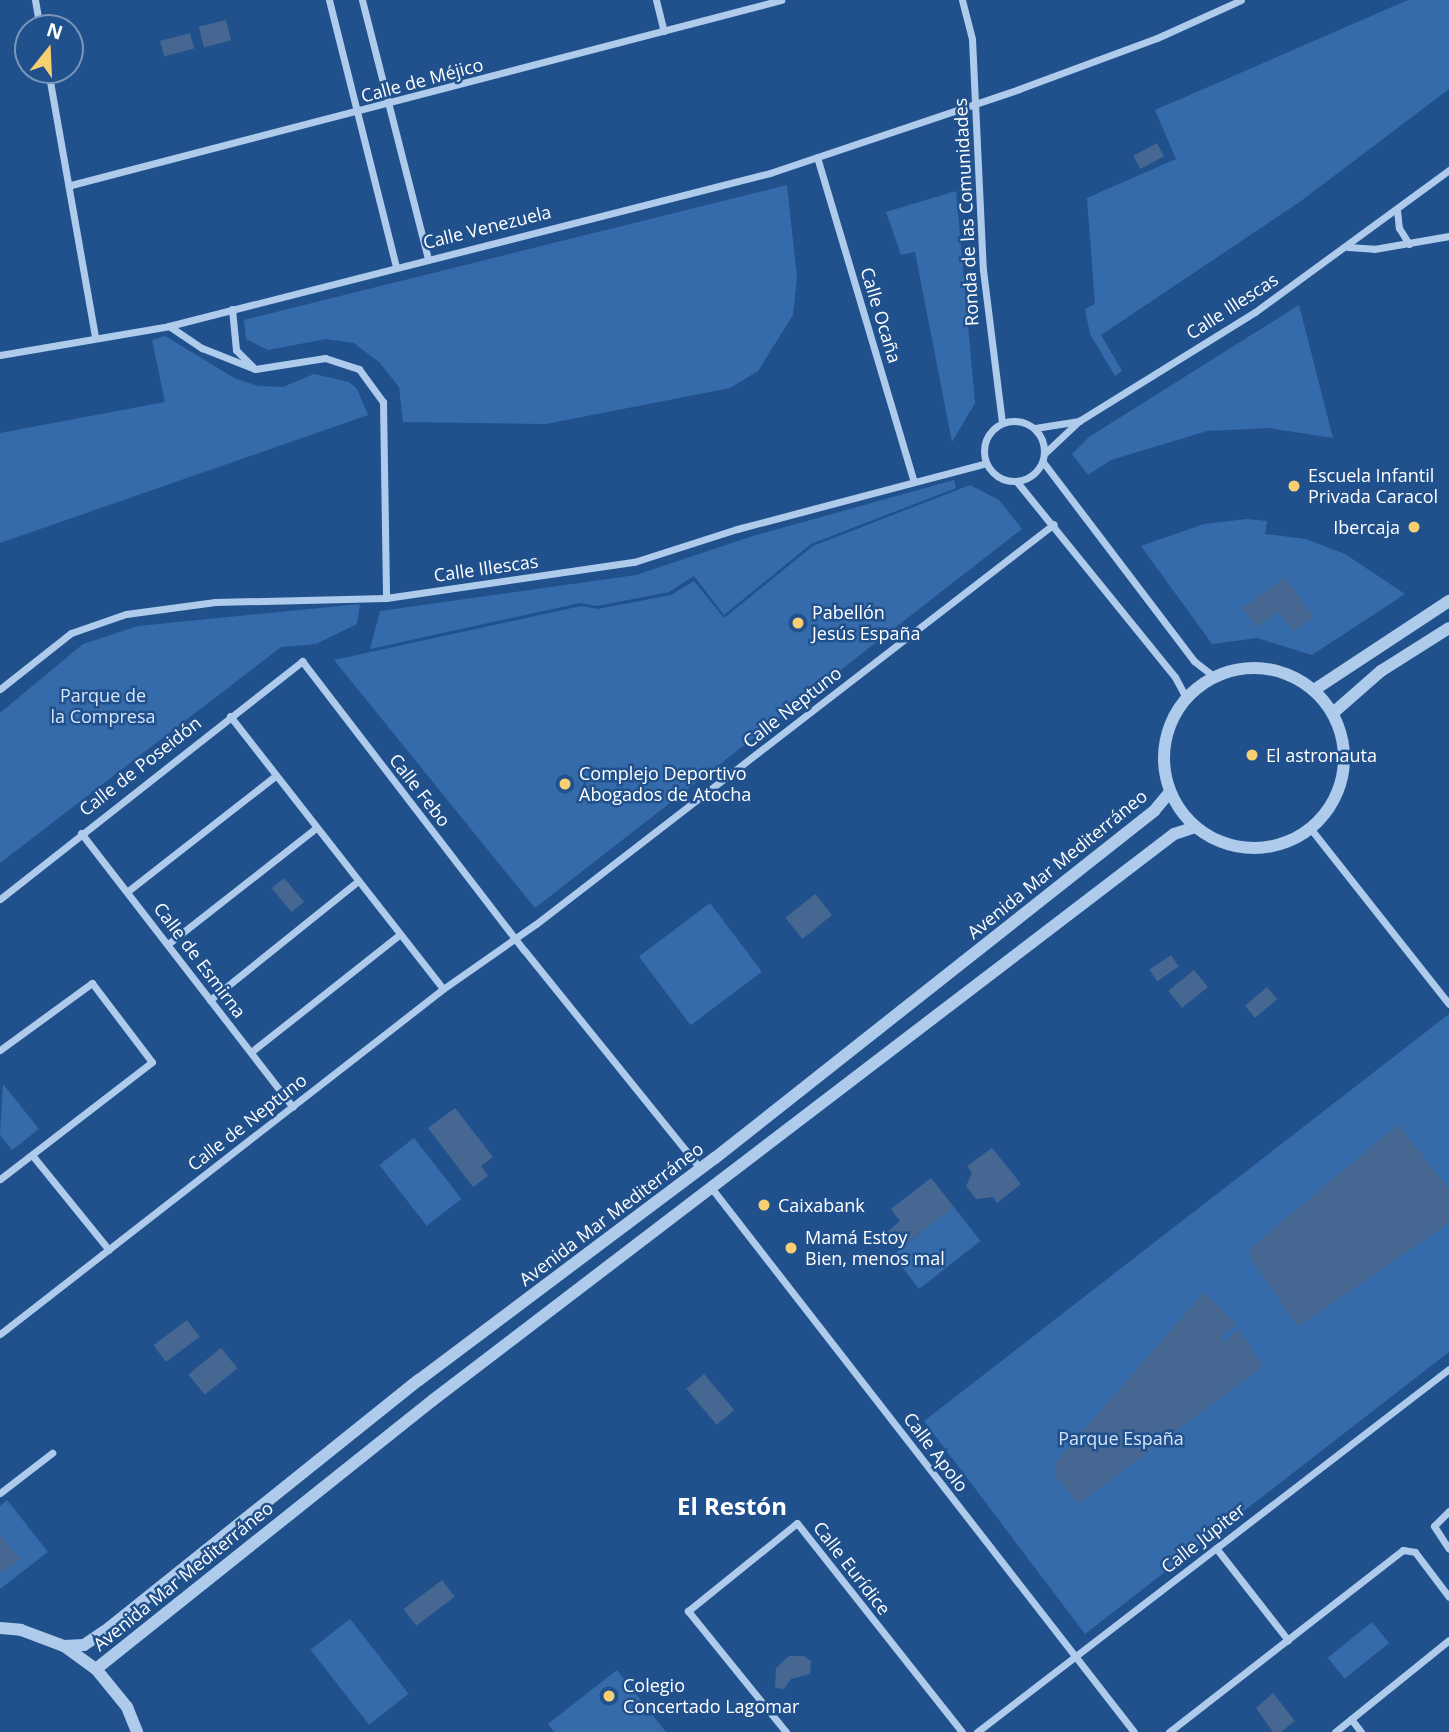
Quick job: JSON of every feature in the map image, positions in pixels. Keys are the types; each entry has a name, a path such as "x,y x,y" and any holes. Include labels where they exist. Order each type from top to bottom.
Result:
{"street":[{"path":"329,0 396,267"},
{"path":"362,0 428,258"},
{"path":"656,0 664,31"},
{"name":"Calle de Méjico","path":"71,185 389,106 781,0"},
{"name":"Ronda de las Comunidades","path":"962,0 972,38 983,270 1002,423"},
{"name":"Calle Venezuela","path":"0,355 169,326 770,173 1157,38 1241,0"},
{"path":"51,84 71,185 95,337"},
{"name":"Calle Ocaña","path":"817,157 914,482"},
{"name":"Calle Illescas","path":"1045,453 1079,421 1255,312 1449,170"},
{"path":"1397,210 1399,228 1409,244"},
{"path":"1347,247 1409,244 1449,236"},
{"path":"232,309 236,351 255,369"},
{"path":"169,326 202,348 255,369 325,358 359,369 383,402 386,598"},
{"path":"1018,420 1035,428 1045,453 1043,462 1033,475 1017,482 1002,479 986,463 986,440 1002,423 1018,420"},
{"name":"Calle Illescas","path":"1035,428 1079,421"},
{"path":"1043,462 1194,661 1213,676"},
{"name":"Calle Illescas","path":"0,689 71,633 126,614 215,603 386,598 634,562 737,529 986,463"},
{"path":"1017,482 1054,524 1175,677 1186,698"},
{"name":"Calle Neptuno","path":"515,938 1054,524"},
{"path":"1314,690 1449,601"},
{"path":"1333,713 1381,671 1449,628"},
{"name":"Calle Febo","path":"302,661 515,938 701,1169"},
{"name":"Calle de Poseidón","path":"0,900 81,832 302,661"},
{"path":"1239,668 1266,668 1291,675 1314,690 1333,713 1342,737 1342,775 1328,810 1310,828 1293,839 1252,848 1213,838 1195,827 1170,792 1164,768 1164,743 1172,719 1186,698 1213,676 1239,668"},
{"path":"230,716 443,989"},
{"path":"128,891 275,776"},
{"name":"Avenida Mar Mediterráneo","path":"64,1646 85,1645 109,1628 419,1380 701,1169 1154,811 1170,792"},
{"name":"Avenida Mar Mediterráneo","path":"96,1669 433,1400 713,1190 1174,834 1195,827"},
{"path":"168,944 316,828"},
{"path":"1310,828 1449,1004"},
{"name":"Calle de Esmirna","path":"81,832 293,1107"},
{"path":"210,1000 358,881"},
{"path":"251,1052 399,935"},
{"name":"Calle de Neptuno","path":"0,1334 443,989 515,938"},
{"path":"0,1050 92,982 152,1062 0,1179"},
{"path":"32,1155 109,1250"},
{"name":"Calle Apolo","path":"713,1190 1134,1732"},
{"name":"Calle Júpiter","path":"977,1732 1449,1370"},
{"path":"0,1493 52,1453"},
{"path":"1449,1511 1437,1520 1436,1532 1449,1549"},
{"name":"Calle Eurídice","path":"786,1732 688,1611 797,1523 962,1732"},
{"path":"1216,1548 1288,1640"},
{"path":"1169,1732 1403,1550 1415,1552 1449,1597"},
{"path":"0,1628 21,1630 64,1646 96,1669 127,1707 137,1732"},
{"path":"1335,1732 1449,1640"},
{"path":"1351,1719 1361,1732"}],"green space":[{"path":"1408,0 1449,0 1449,89 1301,201 1101,335 1122,371 1115,376 1090,334 1085,309 1095,304 1087,198 1176,159 1155,110"},
{"path":"787,185 797,278 793,315 758,371 730,388 546,424 403,422 399,387 380,363 354,343 326,339 268,350 246,339 244,320"},
{"path":"956,191 975,403 952,442 915,252 901,255 886,212"},
{"path":"1299,305 1333,438 1269,428 1207,431 1111,460 1088,475 1072,454 1089,437"},
{"path":"165,336 236,379 258,386 283,387 314,374 349,382 357,389 368,415 0,543 0,433 165,402 152,340"},
{"path":"954,480 956,488 811,544 724,615 694,576 669,592 597,606 580,603 370,649 380,611 636,575 753,536"},
{"name":"Complejo Deportivo Abogados de Atocha","path":"970,485 999,500 1022,529 535,908 334,660 581,606 598,609 671,595 694,581 724,618 813,546"},
{"path":"1247,519 1267,521 1265,534 1306,539 1345,554 1405,594 1312,655 1257,638 1212,644 1141,546 1204,524"},
{"name":"Parque de la Compresa","path":"360,604 357,624 316,644 281,647 0,863 0,713 83,644 138,626"},
{"path":"710,903 762,972 691,1025 639,957"},
{"name":"Parque España","path":"1449,1014 1449,1352 1085,1634 924,1421"},
{"path":"3,1084 39,1129 12,1150 0,1135"},
{"path":"414,1138 461,1199 427,1226 379,1165"},
{"path":"954,1207 980,1241 919,1289 893,1255"},
{"path":"7,1500 48,1552 0,1589 0,1506"},
{"path":"350,1619 408,1694 369,1725 311,1650"},
{"path":"1372,1622 1389,1643 1345,1679 1328,1658"},
{"name":"Colegio Concertado Lagomar","path":"617,1670 666,1732 554,1732 548,1724"}],"shaded area":[{"path":"226,20 231,40 204,47 199,27"},
{"path":"190,33 194,48 164,56 160,41"},
{"path":"1157,143 1164,156 1140,169 1133,156"},
{"path":"1285,577 1314,617 1294,632 1279,612 1257,628 1242,608"},
{"path":"284,878 304,902 292,912 272,888"},
{"path":"815,894 832,915 802,939 785,918"},
{"path":"1171,955 1179,967 1157,981 1149,970"},
{"path":"1194,970 1208,987 1182,1008 1168,991"},
{"path":"1267,987 1277,999 1255,1018 1245,1006"},
{"path":"455,1108 493,1157 481,1166 488,1176 473,1187 428,1128"},
{"path":"1398,1124 1449,1189 1449,1223 1298,1327 1249,1257 1250,1248"},
{"path":"992,1148 1021,1184 997,1203 993,1197 976,1199 966,1186 972,1173 967,1166"},
{"path":"931,1178 954,1207 900,1249 887,1232 900,1221 891,1209"},
{"path":"1204,1292 1237,1325 1221,1336 1225,1341 1239,1329 1263,1366 1078,1504 1054,1474 1055,1463"},
{"path":"187,1320 200,1337 166,1362 153,1345"},
{"path":"221,1348 237,1368 205,1395 188,1374"},
{"path":"704,1374 734,1410 717,1425 686,1389"},
{"path":"0,1535 20,1559 4,1573 0,1568"},
{"path":"442,1580 455,1597 416,1626 404,1609"},
{"path":"789,1656 804,1656 811,1661 810,1674 791,1679 784,1689 775,1688 776,1668"},
{"path":"1273,1693 1295,1721 1281,1732 1273,1732 1256,1708"}],"place":[{"name":"Escuela Infantil Privada Caracol","path":"1294,486"},
{"name":"Ibercaja","path":"1414,527"},
{"name":"Pabellón Jesús España","path":"798,623"},
{"name":"El astronauta","path":"1252,755"},
{"name":"Complejo Deportivo Abogados de Atocha","path":"565,784"},
{"name":"Caixabank","path":"764,1205"},
{"name":"Mamá Estoy Bien, menos mal","path":"791,1248"},
{"name":"Colegio Concertado Lagomar","path":"609,1696"}],"district":[{"name":"El Restón","path":"732,1506"}]}
